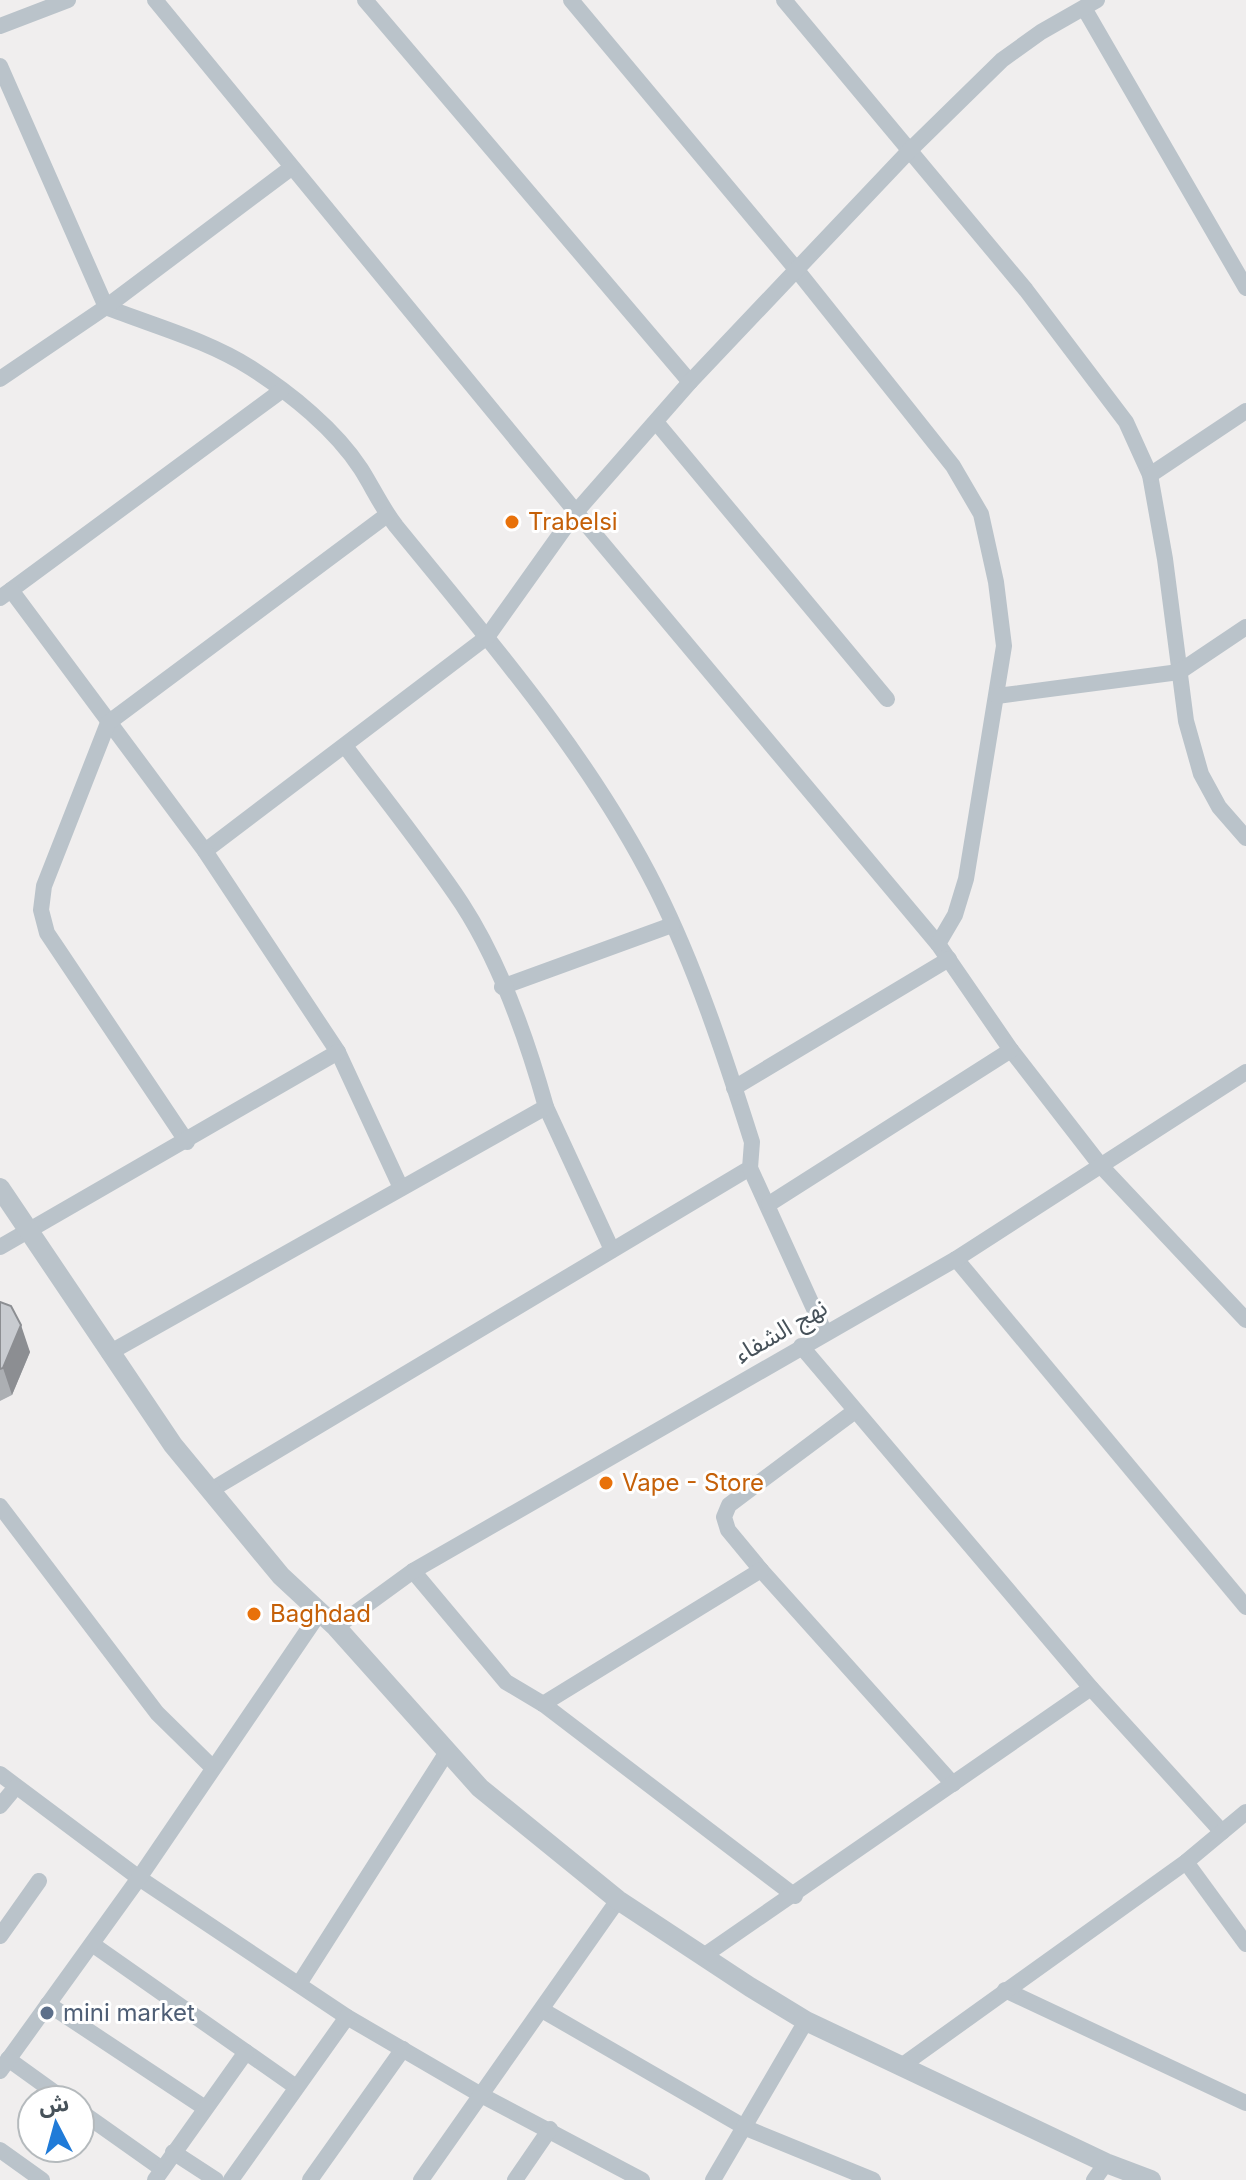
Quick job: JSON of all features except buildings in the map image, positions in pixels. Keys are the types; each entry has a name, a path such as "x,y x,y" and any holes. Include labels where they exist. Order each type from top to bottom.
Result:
{"street":[{"path":"0,26 68,0"},
{"path":"155,0 576,512 938,944 1011,1050 1101,1166 1243,1311"},
{"path":"365,0 690,382"},
{"path":"571,0 796,269 953,466 981,514 996,582 1004,646 966,879 955,915 938,944"},
{"path":"784,0 1102,388 1126,422 1150,475 1167,572 1186,721 1201,774 1219,807 1246,838"},
{"path":"205,851 487,637 576,512 690,382 796,269 1002,60 1090,4 1246,288"},
{"path":"0,66 106,307 205,344 251,368 317,418 360,467 387,515 487,637 609,804 656,889 672,925 752,1142 753,1161 750,1168 211,1490"},
{"path":"0,379 106,307 291,168"},
{"path":"281,391 5,594 205,851 338,1052 401,1188"},
{"path":"1150,475 1246,411"},
{"path":"656,422 887,699"},
{"path":"187,1142 47,933 41,910 44,886 108,723 387,515"},
{"path":"997,696 1179,672 1246,627"},
{"path":"345,746 463,906 532,1056 546,1107 612,1250"},
{"path":"502,987 672,925"},
{"path":"734,1088 949,959"},
{"path":"769,1204 1011,1050"},
{"path":"0,1247 187,1142 338,1052"},
{"name":"نهج الشفاء","path":"336,1627 413,1571 956,1259 1246,1072"},
{"path":"109,1353 546,1107"},
{"path":"750,1168 769,1204 825,1333"},
{"path":"0,1188 173,1445 281,1576 336,1627 480,1788 618,1900 702,1957 806,2021 1106,2163 1151,2180"},
{"path":"956,1259 1246,1607"},
{"path":"801,1346 1091,1688 1222,1832"},
{"path":"855,1411 729,1505 724,1517 728,1530 761,1570 953,1784"},
{"path":"0,1506 157,1713 213,1768"},
{"path":"543,1704 761,1570"},
{"path":"413,1571 506,1682 543,1704 795,1896"},
{"path":"37,2084 4,2065 139,1878 320,1612"},
{"path":"702,1957 795,1896 1091,1688"},
{"path":"299,1984 447,1752"},
{"path":"0,1774 139,1878 347,2017 481,2095 642,2180"},
{"path":"0,1806 15,1788"},
{"path":"900,2067 1186,1862 1246,1812"},
{"path":"1186,1862 1246,1944"},
{"path":"0,1936 39,1881"},
{"path":"421,2180 618,1900"},
{"path":"92,1944 296,2087"},
{"path":"1005,1990 1246,2103"},
{"path":"48,2004 205,2108"},
{"path":"542,2010 746,2128 873,2180"},
{"path":"231,2180 347,2017"},
{"path":"713,2180 806,2021"},
{"path":"310,2180 403,2049"},
{"path":"96,2124 158,2175 246,2052"},
{"path":"515,2180 550,2129"},
{"path":"0,2150 42,2180"},
{"path":"173,2152 216,2180"},
{"path":"1094,2180 1106,2163"},
{"path":"605,2180 616,2165"}],"place":[{"name":"Trabelsi","path":"512,522"},
{"name":"Vape - Store","path":"606,1483"},
{"name":"Baghdad","path":"254,1614"},
{"name":"mini market","path":"47,2013"}]}
